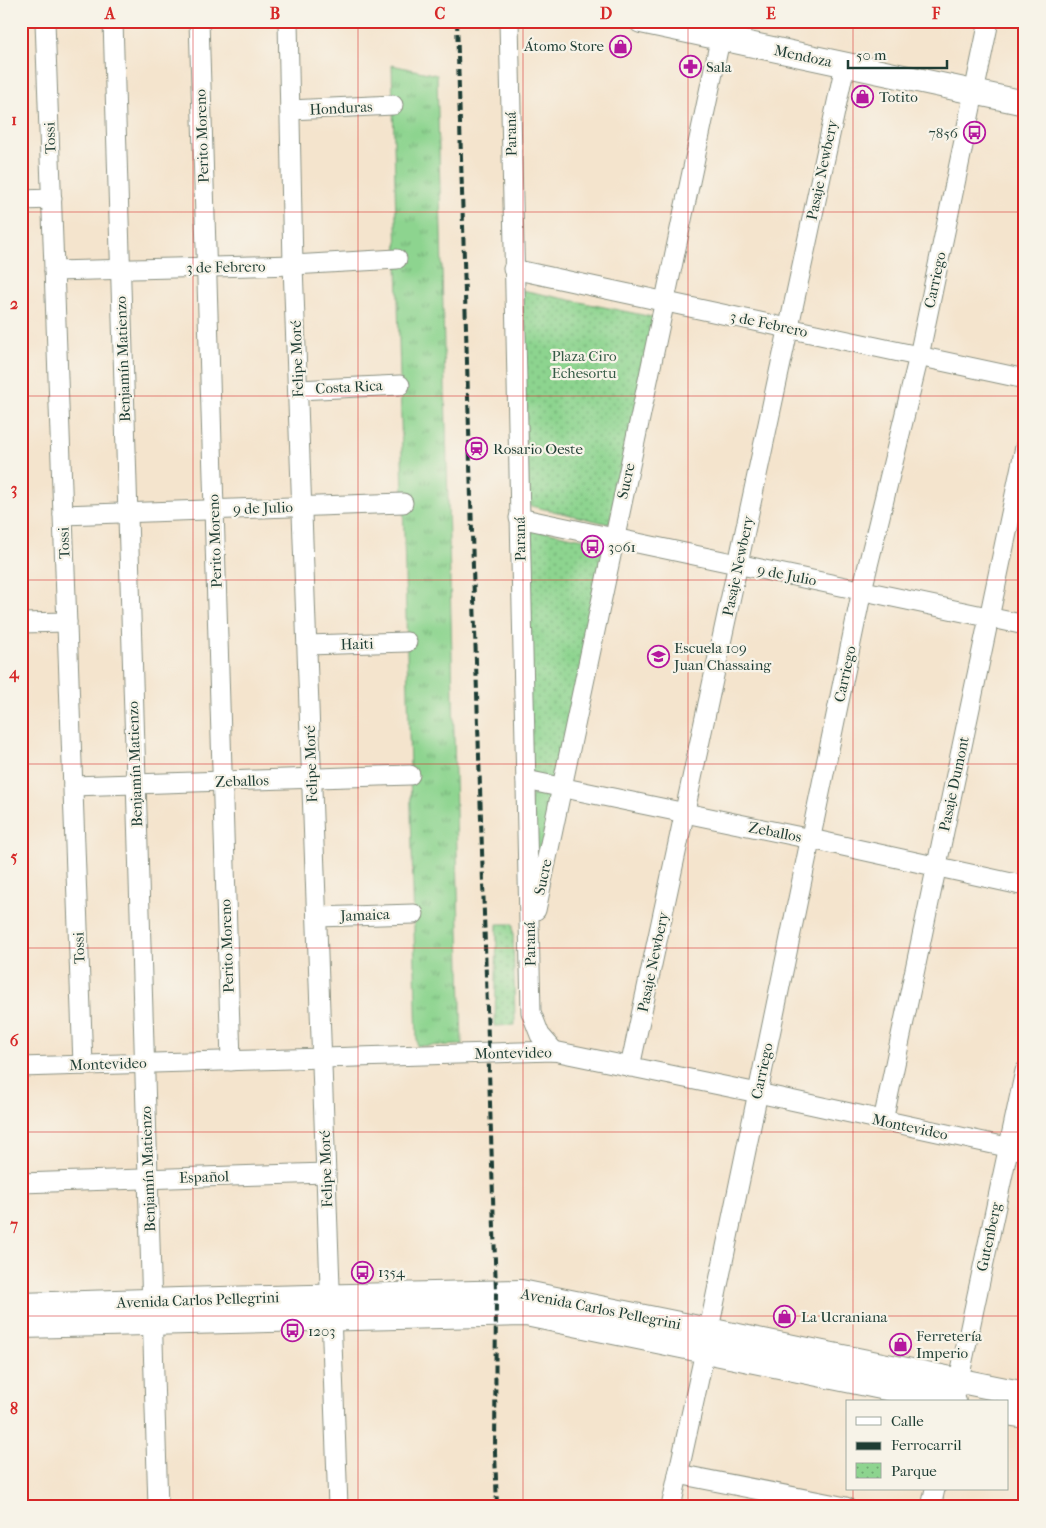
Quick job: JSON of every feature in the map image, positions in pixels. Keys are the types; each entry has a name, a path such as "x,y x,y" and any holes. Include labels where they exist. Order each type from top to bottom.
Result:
{"main road":[{"name":"Mendoza","path":"641,21 722,30 845,65 1025,103"},
{"name":"Avenida Carlos Pellegrini","path":"21,1305 152,1311 331,1307 521,1292 707,1340 955,1396 1025,1394"},
{"name":"Avenida Carlos Pellegrini","path":"21,1326 152,1311"},
{"path":"1008,1413 1025,1416"}],"street":[{"name":"Tossi","path":"45,21 83,1065"},
{"name":"Benjamín Matienzo","path":"113,21 158,1507"},
{"name":"Perito Moreno","path":"199,21 231,1061"},
{"name":"Felipe Moré","path":"288,21 293,265 338,1507"},
{"name":"Paraná","path":"509,21 513,269 531,1012 540,1035 554,1051"},
{"name":"Carriego","path":"671,1507 862,590 919,356 989,21"},
{"name":"Sucre","path":"529,941 722,30"},
{"name":"Pasaje Newbery","path":"630,1067 845,65"},
{"name":"Honduras","path":"290,110 393,106"},
{"path":"21,200 52,199"},
{"name":"3 de Febrero","path":"54,271 293,265 397,259"},
{"name":"3 de Febrero","path":"513,269 1025,379"},
{"name":"Costa Rica","path":"298,390 400,385"},
{"name":"Pasaje Dumont","path":"883,1121 1025,447"},
{"name":"9 de Julio","path":"63,515 403,503"},
{"name":"9 de Julio","path":"519,518 1025,625"},
{"path":"21,623 67,622"},
{"name":"Haiti","path":"307,645 407,642"},
{"name":"Zeballos","path":"73,786 410,775"},
{"name":"Zeballos","path":"526,780 1025,886"},
{"name":"Jamaica","path":"317,917 414,914"},
{"name":"Montevideo","path":"21,1067 554,1051 1017,1149"},
{"name":"Gutenberg","path":"955,1396 1017,1149 1025,1072"},
{"name":"Español","path":"21,1183 326,1173"},
{"path":"678,1474 846,1507"},
{"path":"931,1507 935,1490"}],"green space":[{"path":"392,65 437,75 462,1045 417,1046"},
{"name":"Plaza Ciro Echesortu","path":"522,290 657,318 609,524 527,505"},
{"path":"524,527 608,544 560,781 529,775"},
{"path":"530,787 555,792 533,903"},
{"path":"497,924 513,924 515,1025 495,1026"}],"railway":[{"path":"457,21 496,1292 495,1452 497,1507"}],"place":[{"name":"Átomo Store","path":"620,46"},
{"name":"Sala","path":"690,67"},
{"name":"Totito","path":"863,97"},
{"name":"7856","path":"974,133"},
{"name":"Rosario Oeste","path":"477,449"},
{"name":"3061","path":"592,547"},
{"name":"Escuela 109 Juan Chassaing","path":"658,657"},
{"name":"1354","path":"362,1272"},
{"name":"La Ucraniana","path":"785,1317"},
{"name":"1203","path":"292,1331"},
{"name":"Ferretería Imperio","path":"900,1345"}]}
